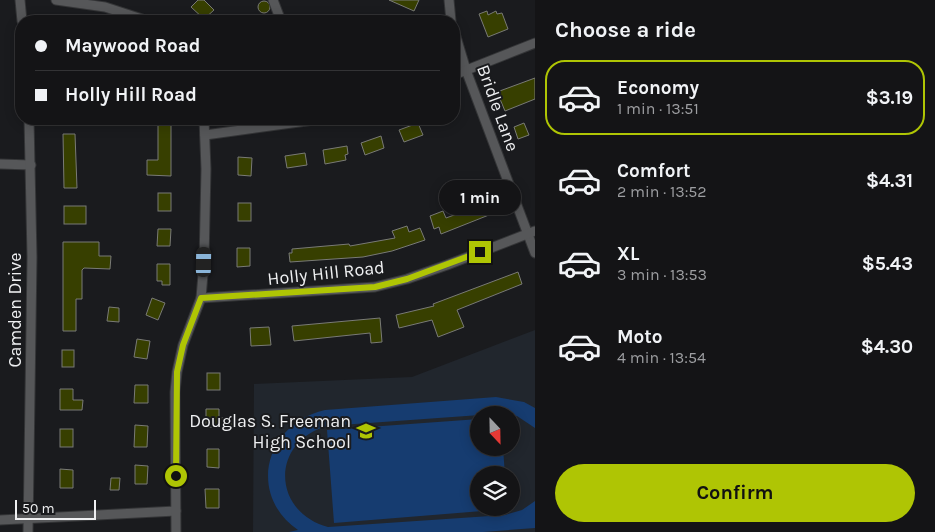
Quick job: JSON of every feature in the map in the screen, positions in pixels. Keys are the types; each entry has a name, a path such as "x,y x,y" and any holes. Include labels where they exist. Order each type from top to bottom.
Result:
{"street":[{"path":"20,0 21,15"},
{"path":"56,0 105,7 130,15"},
{"path":"273,0 279,15"},
{"path":"449,0 450,15"},
{"path":"460,72 535,43"},
{"name":"Bridle Lane","path":"460,50 466,70 531,232 535,253"},
{"name":"Camden Drive","path":"28,532 32,257 29,125"},
{"path":"176,532 177,372 183,345 201,298 204,262 204,125"},
{"path":"205,135 269,125"},
{"path":"0,164 31,165"},
{"name":"Holly Hill Road","path":"201,298 375,287 407,279 531,232"},
{"path":"0,520 176,511"}],"shaded area":[{"name":"Douglas S. Freeman High School","path":"535,330 535,532 253,532 254,384 412,377"},
{"path":"496,397 524,402 535,408 535,428 520,418 520,406 470,406 470,416 327,426 308,434 295,446 288,461 285,477 288,493 296,507 310,519 328,527 490,516 520,516 520,511 535,501 535,528 483,532 289,532 298,530 282,515 272,498 268,480 270,461 277,444 289,429 305,417 325,410"},
{"path":"470,420 470,456 504,456 504,466 470,466 470,512 334,523 327,430"}],"building":[{"path":"198,0 204,0 214,10 208,15 200,15 191,7"},
{"path":"389,0 419,0 414,11"},
{"path":"262,1 266,1 270,7 266,13 262,13 258,9 258,5"},
{"path":"487,11 488,15 496,11 497,14 502,13 508,29 488,37 479,14"},
{"path":"535,78 535,99 505,111 497,92"},
{"path":"524,123 529,135 518,139 514,127"},
{"path":"158,125 171,125 171,176 147,175 147,160 158,160"},
{"path":"413,125 419,125 423,135 404,142 399,130"},
{"path":"63,134 75,134 77,188 64,188"},
{"path":"381,136 384,148 365,155 361,143"},
{"path":"347,146 348,154 345,155 346,160 325,164 323,150"},
{"path":"305,153 307,165 287,168 285,156"},
{"path":"238,157 252,158 251,176 238,175"},
{"path":"158,193 171,193 171,211 158,211"},
{"path":"492,194 499,211 441,234 439,227 434,229 430,216 443,211 446,218 468,210 466,205"},
{"path":"238,203 251,203 251,221 238,221"},
{"path":"64,206 86,206 86,224 64,224"},
{"path":"407,226 409,232 420,228 425,240 392,251 363,257 290,262 289,253 292,253 292,249 349,244 350,246 395,238 392,231"},
{"path":"158,229 171,229 170,246 157,246"},
{"path":"63,242 99,242 99,256 111,256 110,269 84,268 82,270 82,299 76,299 76,331 63,331"},
{"path":"237,248 250,248 250,266 237,267"},
{"path":"157,264 170,264 170,285 162,285 162,281 157,281"},
{"path":"518,272 522,284 457,310 464,327 438,337 432,320 399,328 396,315 434,306 433,304"},
{"path":"152,298 165,303 158,320 146,315"},
{"path":"109,307 119,308 119,322 107,321"},
{"path":"380,318 382,342 371,343 370,333 294,341 292,326"},
{"path":"269,327 271,345 251,346 250,328"},
{"path":"137,339 150,341 147,359 134,357"},
{"path":"62,350 74,350 74,367 62,367"},
{"path":"207,373 220,373 220,390 207,390"},
{"path":"135,385 148,385 148,403 134,403"},
{"path":"60,389 73,389 73,400 83,400 82,410 60,410"},
{"path":"206,409 219,409 219,418 232,418 232,427 206,427"},
{"path":"135,425 148,426 147,447 134,447"},
{"path":"60,429 73,429 73,447 60,447"},
{"path":"207,449 219,449 219,468 207,467"},
{"path":"135,465 148,466 147,484 135,484"},
{"path":"60,469 73,470 73,488 60,488"},
{"path":"111,478 120,478 119,490 110,490"},
{"path":"205,489 219,489 219,508 206,508"}],"place":[{"name":"Douglas S. Freeman High School","path":"366,431"}],"route":[{"path":"176,476 175,392 177,372 183,345 201,298 353,290 375,287 407,279 480,252"}]}
